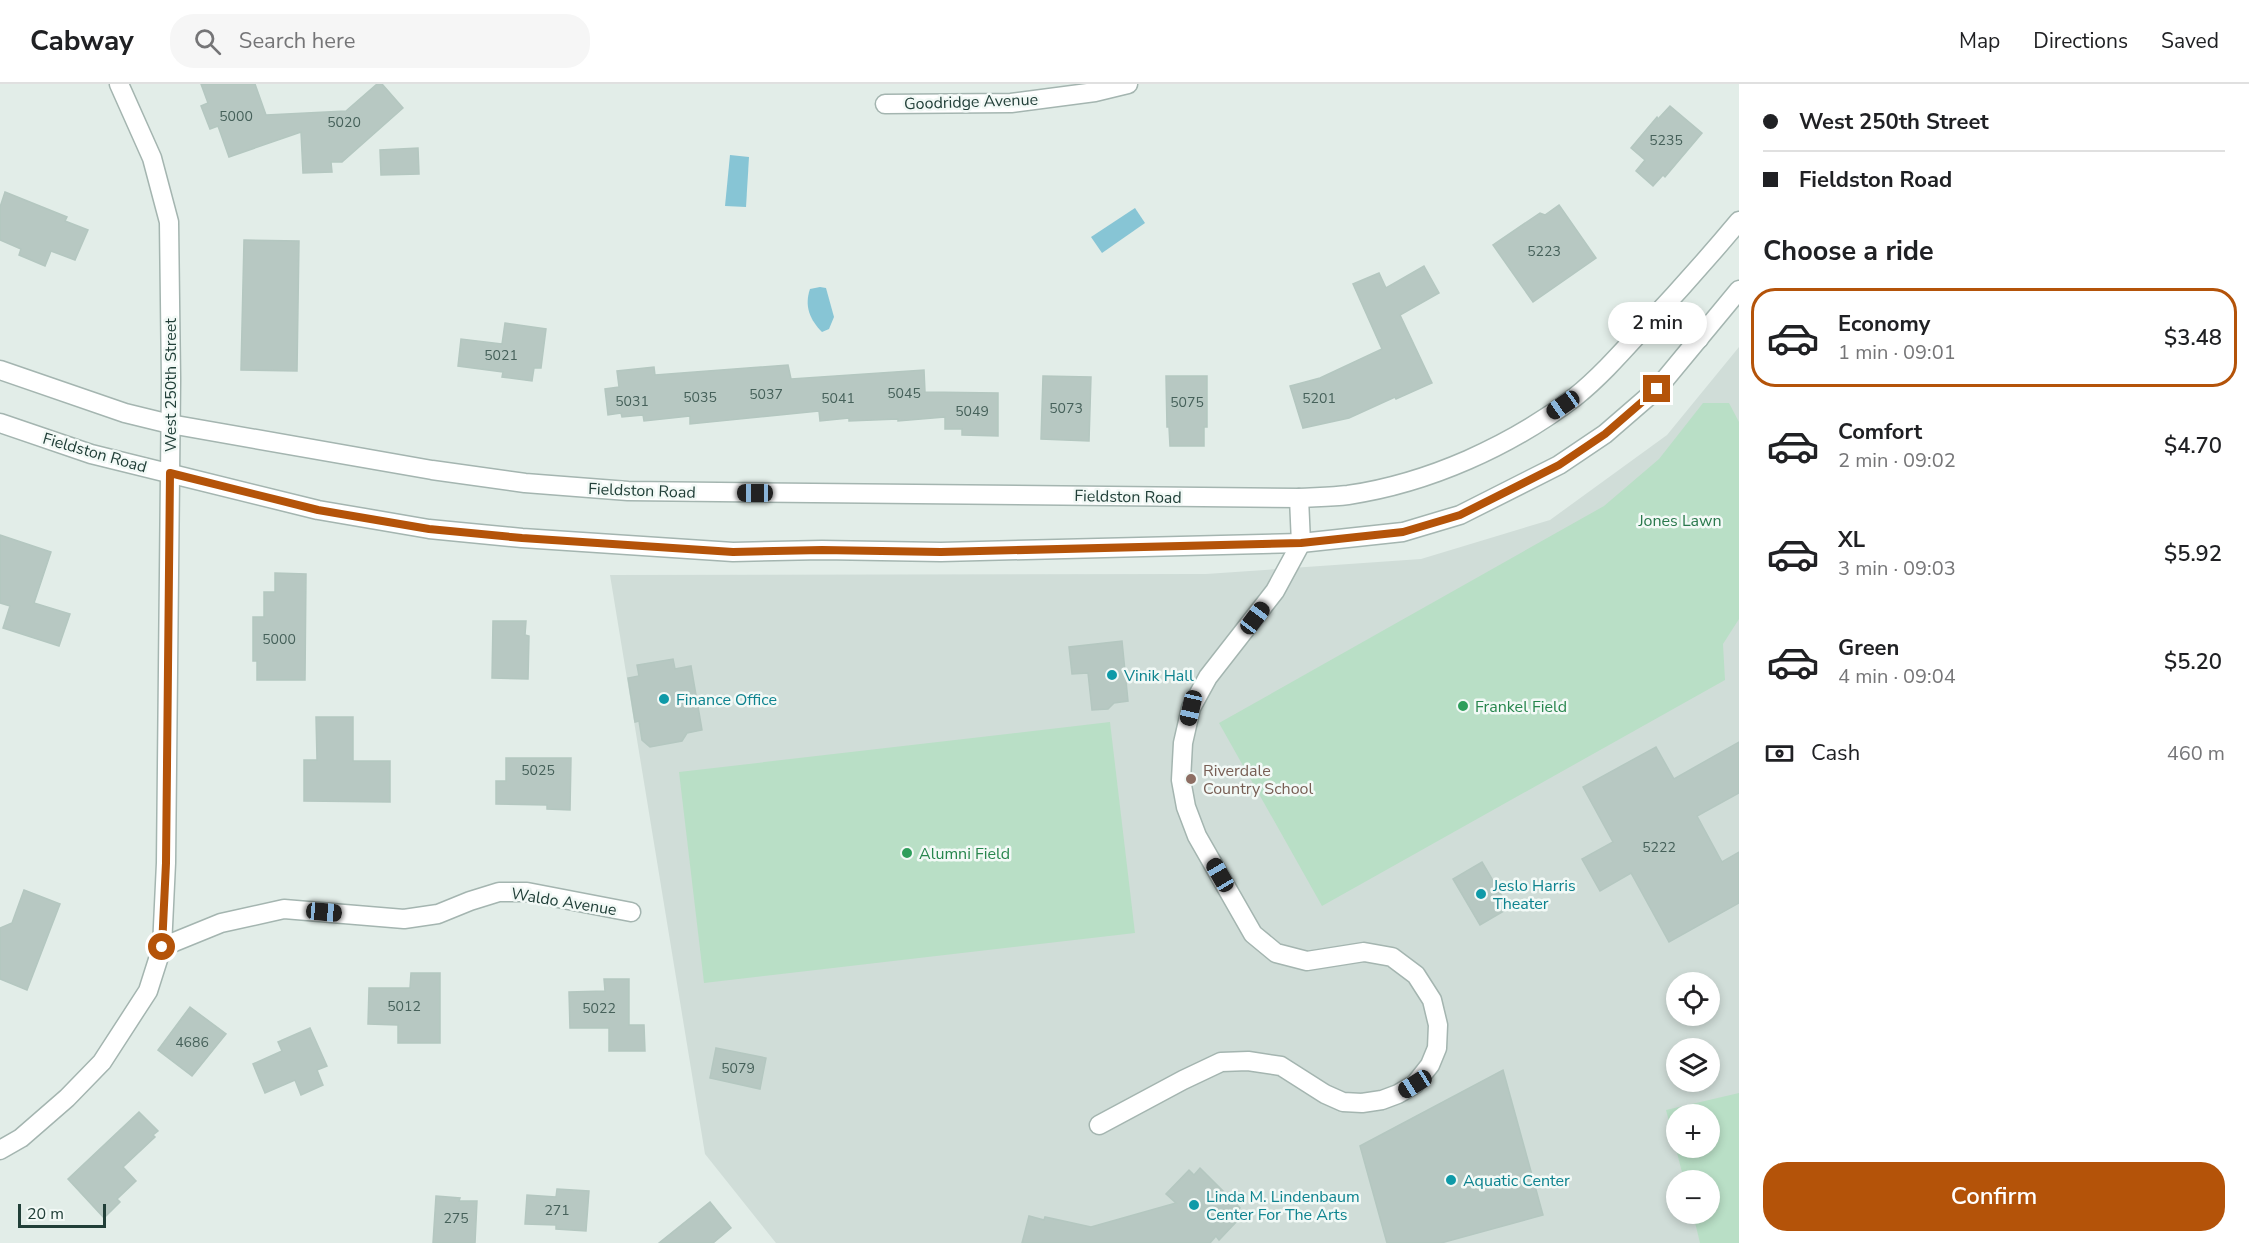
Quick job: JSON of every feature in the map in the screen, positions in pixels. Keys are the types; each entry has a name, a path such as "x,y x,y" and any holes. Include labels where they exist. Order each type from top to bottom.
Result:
{"street":[{"name":"West 250th Street","path":"119,84 152,158 169,222 170,473 166,863 162,947"},
{"name":"Goodridge Avenue","path":"885,104 1011,103 1095,92 1128,84"},
{"name":"Fieldston Road","path":"0,370 125,413 170,424 432,470 525,483 628,491 1299,498 1348,495 1398,485 1450,467 1536,424 1577,395 1615,360 1739,220"},
{"name":"Fieldston Road","path":"0,423 91,454 318,510 429,529 522,538 733,552 822,550 941,552 1301,543 1403,532 1460,515 1559,465 1605,434 1657,389 1739,290"},
{"path":"1663,308 1699,339"},
{"path":"1099,1125 1221,1062 1248,1061 1281,1066 1325,1095 1343,1102 1362,1103 1382,1100 1415,1084 1430,1065 1437,1048 1438,1025 1432,1000 1416,975 1392,957 1364,952 1307,962 1276,953 1253,934 1197,836 1186,807 1181,780 1183,743 1191,708 1208,677 1275,591 1301,543 1299,498"},
{"name":"Waldo Avenue","path":"162,947 221,924 284,909 404,919 438,914 499,892 527,892 631,912"},
{"path":"0,1150 21,1138 67,1098 102,1062 148,991 162,947"}],"shaded area":[{"name":"Riverdale Country School","path":"1739,347 1739,1243 776,1243 705,1154 610,575 1206,574 1421,559 1550,520 1667,435"}],"green space":[{"name":"Frankel Field","path":"1703,403 1729,403 1739,422 1739,619 1723,644 1725,680 1322,906 1219,723 1604,506 1659,459"},
{"name":"Alumni Field","path":"1110,722 1135,933 704,983 679,772"},
{"path":"1739,1093 1739,1243 1700,1243 1695,1224 1720,1224 1720,1170 1681,1170 1678,1158 1720,1158 1720,1104 1692,1104"}],"water":[{"path":"730,155 749,157 746,207 725,206"},
{"path":"1135,208 1145,223 1102,253 1091,237"},
{"path":"826,288 834,317 829,329 822,332 811,318 808,307 810,289"}],"building":[{"path":"201,84 255,84 266,115 346,111 377,84 382,84 403,108 342,162 331,162 332,172 303,173 301,132 229,157 218,126 210,129 201,106 208,103"},
{"path":"1670,106 1702,133 1665,177 1663,175 1653,186 1636,171 1645,160 1631,148 1657,117 1658,119"},
{"path":"418,148 419,174 381,175 380,150"},
{"path":"5,192 67,217 65,221 88,230 75,260 51,251 45,266 19,255 21,249 0,240 0,207"},
{"path":"1559,205 1596,258 1533,302 1493,245 1540,213 1545,215"},
{"path":"244,240 299,241 297,371 241,370"},
{"path":"1424,266 1439,293 1400,315 1432,383 1349,418 1303,428 1290,386 1320,378 1382,349 1353,284 1379,273 1386,288"},
{"path":"505,323 546,329 541,368 534,368 532,381 502,377 503,372 458,366 461,339 502,344"},
{"path":"788,365 791,379 924,370 925,392 998,393 998,436 962,435 962,429 945,429 945,417 898,421 898,419 849,421 849,418 820,421 819,411 690,424 690,416 644,421 643,415 622,417 621,413 608,415 605,389 619,387 617,371 654,367 655,375"},
{"path":"1043,376 1091,377 1089,441 1041,439"},
{"path":"1166,376 1207,376 1207,427 1204,427 1204,446 1170,446 1169,427 1167,427"},
{"path":"0,535 51,552 34,603 70,614 59,646 3,628 10,606 0,603"},
{"path":"275,573 306,574 305,680 257,680 257,661 253,661 253,617 264,617 264,592 275,592"},
{"path":"493,621 526,621 525,635 529,636 528,679 492,678"},
{"name":"Vinik Hall","path":"1122,641 1128,701 1114,703 1108,709 1092,710 1088,673 1072,674 1069,647"},
{"name":"Finance Office","path":"673,659 675,669 691,666 702,730 687,733 682,741 650,747 642,740 639,721 635,722 628,678 639,676 637,665"},
{"path":"316,717 353,717 353,761 390,761 390,802 304,801 304,760 317,760"},
{"path":"1739,742 1739,793 1697,816 1722,862 1739,852 1739,903 1669,942 1631,873 1600,891 1582,859 1613,842 1583,787 1656,747 1674,779"},
{"path":"506,758 571,758 570,810 547,809 547,805 496,804 496,781 506,781"},
{"name":"Jeslo Harris Theater","path":"1482,862 1509,908 1480,925 1453,879"},
{"path":"24,890 60,904 27,990 0,979 0,928 12,923"},
{"path":"411,973 440,973 440,1043 398,1043 398,1025 368,1024 369,988 410,988"},
{"path":"604,979 629,979 629,1025 644,1025 645,1051 609,1051 609,1028 570,1028 569,992 605,991"},
{"path":"190,1007 226,1034 192,1076 158,1050"},
{"path":"310,1028 327,1066 317,1070 323,1085 301,1095 295,1080 265,1093 253,1064 282,1051 278,1042"},
{"path":"716,1048 766,1058 760,1089 710,1078"},
{"name":"Aquatic Center","path":"1503,1070 1543,1215 1441,1243 1387,1243 1360,1146"},
{"path":"139,1112 158,1131 153,1135 155,1137 123,1167 136,1181 117,1199 120,1202 104,1218 68,1179"},
{"name":"Linda M. Lindenbaum Center For The Arts","path":"1200,1168 1240,1208 1234,1213 1239,1219 1219,1240 1216,1236 1210,1243 1022,1243 1029,1216 1044,1220 1045,1217 1091,1227 1176,1203 1166,1194 1189,1170 1194,1175"},
{"path":"557,1189 589,1191 586,1231 556,1229 556,1225 525,1224 527,1195 556,1197"},
{"path":"436,1196 460,1198 459,1201 477,1201 475,1243 433,1243"},
{"path":"710,1202 731,1228 713,1243 659,1243"}],"place":[{"name":"Vinik Hall","path":"1112,675"},
{"name":"Finance Office","path":"664,699"},
{"name":"Frankel Field","path":"1463,706"},
{"name":"Riverdale Country School","path":"1191,779"},
{"name":"Alumni Field","path":"907,853"},
{"name":"Jeslo Harris Theater","path":"1481,894"},
{"name":"Aquatic Center","path":"1451,1180"},
{"name":"Linda M. Lindenbaum Center For The Arts","path":"1194,1205"}],"route":[{"path":"162,947 166,863 170,473 318,510 429,529 522,538 733,552 822,550 941,552 1301,543 1403,532 1460,515 1559,465 1605,434 1657,389"}],"park label":[{"name":"Jones Lawn","path":"1680,520"}]}
